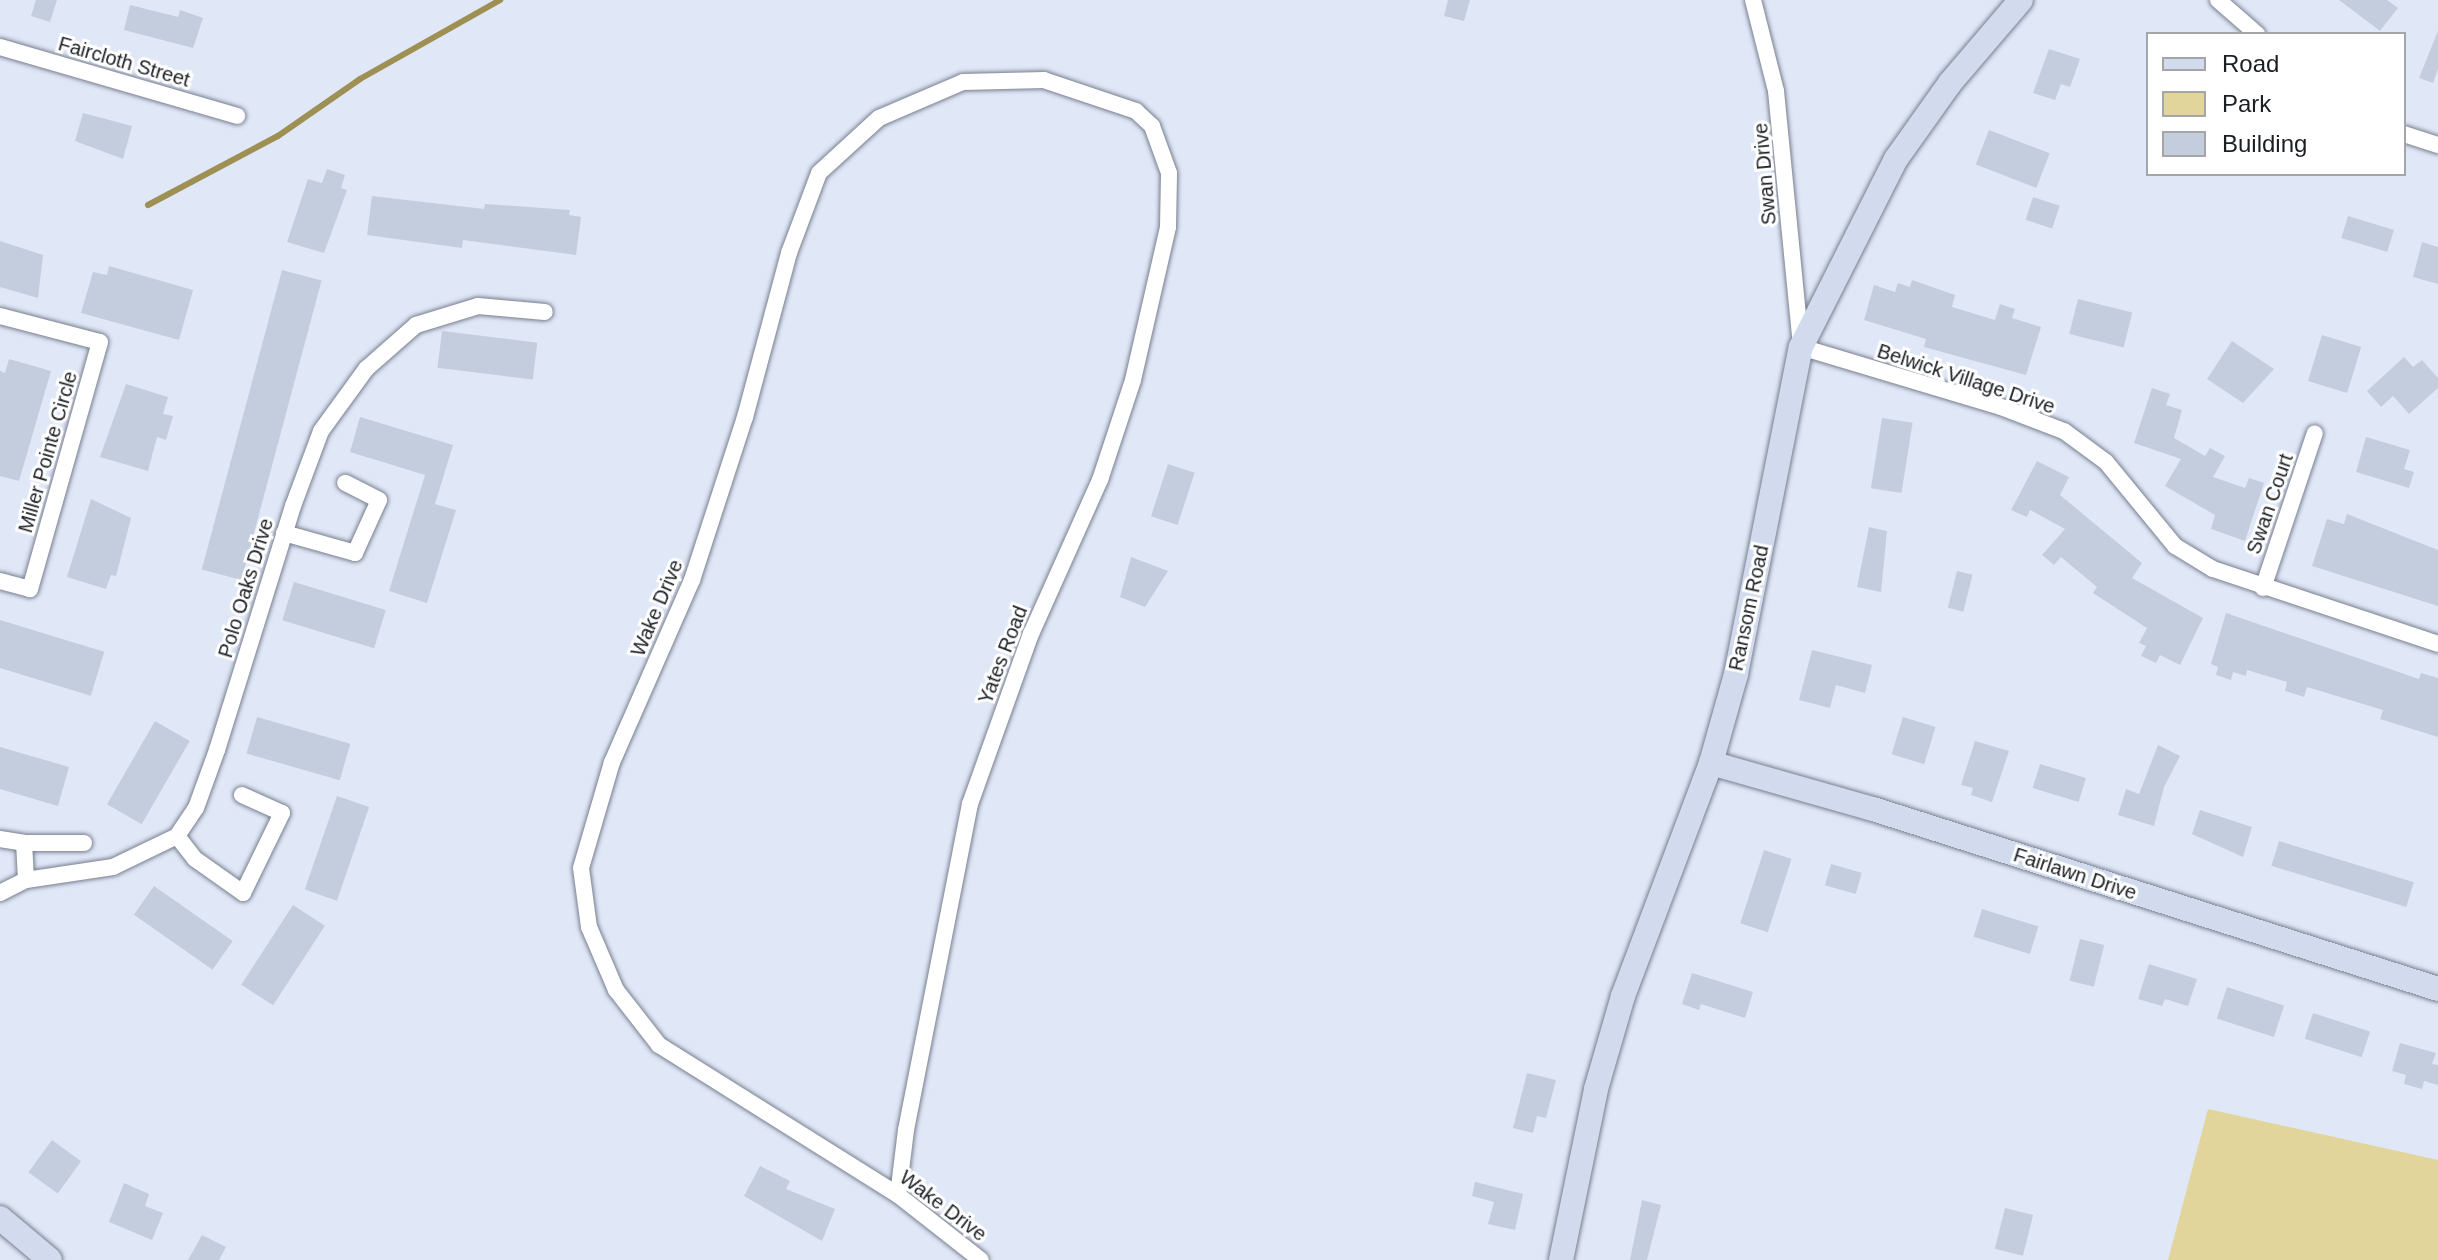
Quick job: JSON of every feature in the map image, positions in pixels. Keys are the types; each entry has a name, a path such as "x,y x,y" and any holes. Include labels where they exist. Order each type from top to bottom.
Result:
{"street":[{"name":"Swan Drive","path":"1753,0 1780,120 1801,347"},
{"name":"Ransom Road","path":"1561,1260 1596,1089 1623,996 1711,763 1739,660 1801,347 1896,159 1950,83 2021,0"},
{"path":"2218,0 2255,32"},
{"name":"Faircloth Street","path":"0,47 237,116"},
{"name":"Wake Drive","path":"981,1260 898,1195 659,1045 616,990 589,927 581,868 612,762 692,580 745,417 789,253 819,173 879,118 963,82 1044,80 1136,111 1152,126 1157,141"},
{"path":"2406,135 2438,145"},
{"name":"Yates Road","path":"898,1195 906,1130 970,804 1031,634 1100,480 1133,380 1168,227 1169,173 1157,141"},
{"name":"Polo Oaks Drive","path":"177,836 196,808 217,750 284,533 321,431 366,369 416,325 478,306 545,312"},
{"name":"Miller Pointe Circle","path":"0,316 100,342 30,589 0,581"},
{"name":"Belwick Village Drive","path":"1801,347 2001,407 2064,431 2106,462 2175,546 2213,569 2438,644"},
{"name":"Swan Court","path":"2263,588 2315,433"},
{"path":"284,533 355,553 379,500 345,483"},
{"name":"Fairlawn Drive","path":"1711,763 1873,809 2438,989"},
{"path":"0,893 26,880 113,867 177,836 195,859 243,893 282,813 242,795"},
{"path":"0,839 24,843 84,843"},
{"path":"24,843 26,880"},
{"path":"0,1218 50,1260"}],"green space":[{"path":"2208,1109 2438,1160 2438,1260 2168,1260"}],"building":[{"path":"36,0 57,0 50,22 31,16"},
{"path":"1448,0 1470,0 1464,21 1444,16"},
{"path":"2339,0 2387,0 2398,8 2380,31"},
{"path":"130,5 178,17 180,10 203,18 193,48 124,30"},
{"path":"2438,31 2438,69 2433,83 2419,78"},
{"path":"2049,49 2080,59 2070,87 2061,84 2055,100 2033,93"},
{"path":"83,113 132,126 123,159 75,141"},
{"path":"1989,130 2050,153 2036,188 1976,165"},
{"path":"327,169 345,175 341,188 347,190 324,253 287,242 308,179 322,183"},
{"path":"372,196 484,209 485,204 570,210 569,215 581,217 576,255 463,240 462,248 367,235"},
{"path":"2033,197 2060,206 2052,228 2026,220"},
{"path":"2348,216 2394,230 2387,252 2341,238"},
{"path":"0,241 43,255 38,298 0,287"},
{"path":"2422,242 2438,247 2438,284 2413,277"},
{"path":"109,266 193,290 179,340 81,313 93,272 107,275"},
{"path":"282,270 322,281 241,580 202,569"},
{"path":"1912,280 1955,295 1952,307 1995,320 2000,304 2015,309 2012,318 2041,327 2026,375 1924,347 1926,339 1864,320 1874,285 1895,292 1898,283 1910,287"},
{"path":"2078,299 2132,313 2124,347 2069,334"},
{"path":"442,331 537,343 533,379 437,368"},
{"path":"2322,335 2361,347 2347,393 2308,381"},
{"path":"2232,341 2274,369 2243,403 2207,379"},
{"path":"2404,357 2413,367 2422,360 2438,378 2438,388 2409,414 2393,396 2381,407 2367,391"},
{"path":"9,359 51,371 19,481 0,476 0,371 5,373"},
{"path":"126,384 168,397 163,414 173,416 166,440 157,437 148,471 100,457"},
{"path":"2152,388 2170,394 2166,405 2182,410 2174,438 2205,456 2210,448 2225,456 2213,477 2245,488 2249,478 2264,483 2245,541 2211,529 2215,515 2165,486 2181,459 2134,443"},
{"path":"360,417 453,445 435,504 456,510 427,603 389,591 425,475 350,452"},
{"path":"1882,418 1913,423 1902,493 1871,488"},
{"path":"2366,437 2410,450 2404,469 2414,472 2409,488 2356,472"},
{"path":"2037,461 2069,477 2060,495 2142,563 2132,578 2203,618 2180,665 2160,655 2156,663 2141,656 2146,646 2139,643 2147,628 2093,593 2097,587 2061,557 2054,565 2042,555 2065,529 2030,510 2027,517 2011,510"},
{"path":"1168,464 1195,473 1178,525 1151,516"},
{"path":"91,499 131,518 116,576 111,575 106,589 67,577"},
{"path":"2347,514 2438,550 2438,606 2312,566 2327,519 2344,524"},
{"path":"1869,527 1887,531 1881,592 1857,587"},
{"path":"1131,557 1168,571 1145,607 1120,597"},
{"path":"1957,571 1973,575 1963,612 1948,608"},
{"path":"294,582 386,610 374,648 282,620"},
{"path":"2226,613 2419,679 2421,673 2438,678 2438,737 2380,719 2383,710 2307,687 2304,697 2285,691 2287,682 2247,670 2246,676 2233,672 2231,680 2216,675 2218,667 2211,664"},
{"path":"0,620 104,652 91,696 0,668"},
{"path":"1812,650 1872,665 1865,693 1836,685 1830,708 1799,700"},
{"path":"257,717 350,744 340,780 247,754"},
{"path":"1903,717 1936,727 1924,764 1892,754"},
{"path":"155,721 190,741 142,824 107,804"},
{"path":"1975,741 2009,751 1992,802 1971,795 1973,788 1961,785"},
{"path":"2158,745 2180,756 2164,787 2154,826 2118,815 2126,789 2139,794"},
{"path":"0,747 69,767 58,806 0,789"},
{"path":"2040,764 2086,778 2079,802 2033,788"},
{"path":"337,796 369,807 337,901 305,890"},
{"path":"2200,810 2252,827 2243,857 2192,834"},
{"path":"2279,841 2414,882 2406,907 2271,866"},
{"path":"1764,850 1792,859 1768,932 1740,923"},
{"path":"1831,864 1862,873 1856,894 1825,885"},
{"path":"154,886 233,941 213,970 134,915"},
{"path":"293,905 325,926 273,1005 241,985"},
{"path":"1982,909 2038,926 2030,954 1974,937"},
{"path":"2080,939 2104,945 2094,987 2070,981"},
{"path":"2149,964 2197,979 2188,1006 2165,999 2162,1006 2138,999"},
{"path":"1692,973 1753,992 1745,1018 1701,1004 1699,1010 1682,1004"},
{"path":"2227,987 2284,1006 2274,1037 2217,1018"},
{"path":"2313,1013 2370,1032 2362,1057 2305,1039"},
{"path":"2400,1043 2436,1053 2432,1064 2438,1065 2438,1085 2424,1081 2422,1089 2404,1084 2406,1075 2392,1071"},
{"path":"1527,1073 1556,1080 1546,1118 1537,1116 1533,1133 1513,1128"},
{"path":"52,1140 81,1161 58,1194 28,1172"},
{"path":"760,1166 790,1181 786,1189 835,1209 822,1241 744,1196"},
{"path":"1475,1182 1523,1194 1515,1230 1488,1224 1494,1202 1472,1196"},
{"path":"124,1183 149,1194 145,1206 163,1213 152,1240 109,1222"},
{"path":"1642,1200 1661,1205 1647,1260 1630,1260"},
{"path":"2005,1208 2033,1215 2023,1256 1995,1249"},
{"path":"202,1235 226,1247 219,1260 188,1260"}],"waterway":[{"path":"148,205 278,136 360,79 500,0"}]}
